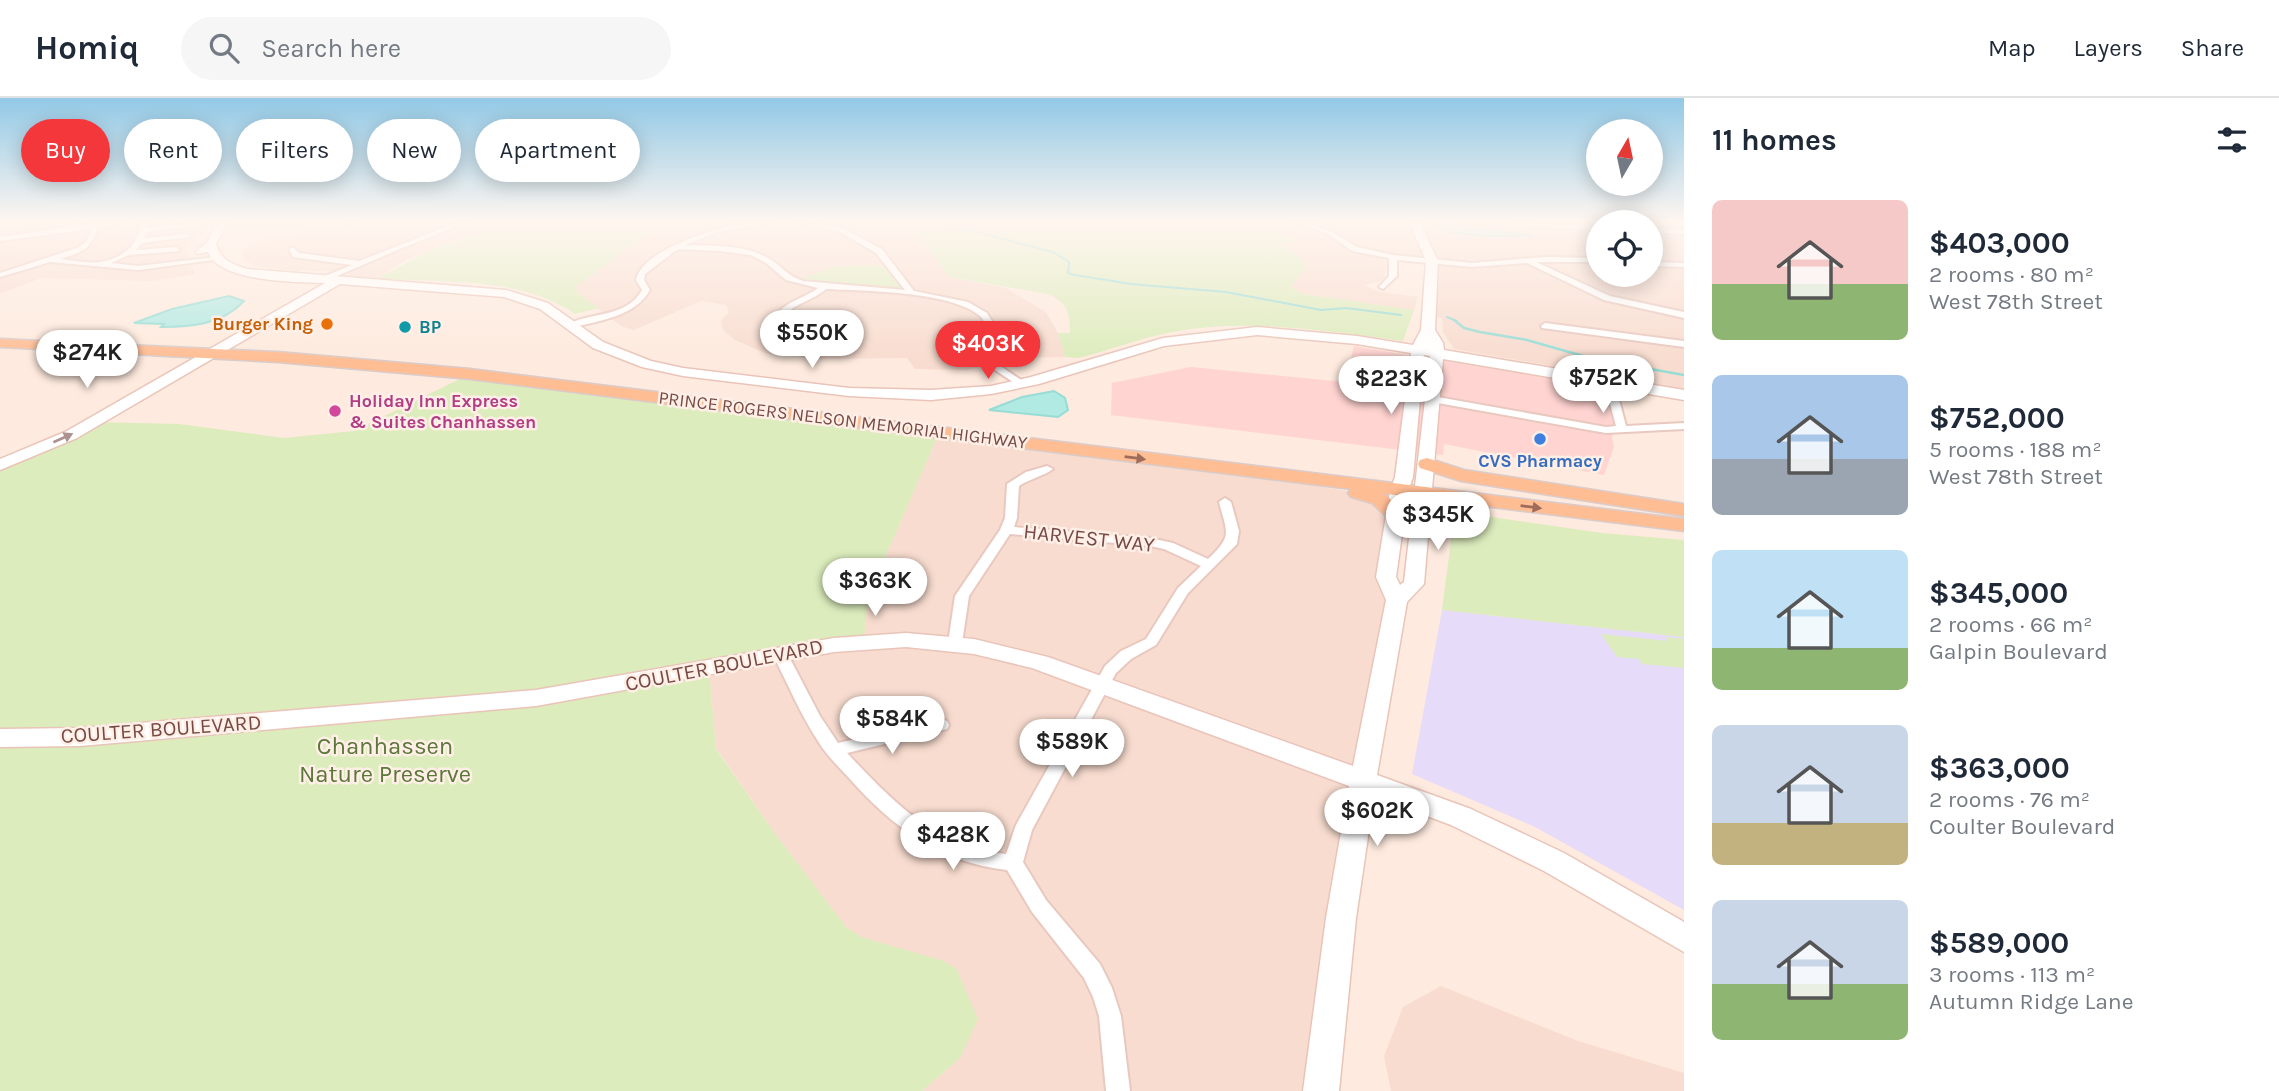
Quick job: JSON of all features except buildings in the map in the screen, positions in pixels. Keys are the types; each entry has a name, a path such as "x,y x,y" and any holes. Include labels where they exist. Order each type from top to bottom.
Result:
{"main road":[{"name":"PRINCE ROGERS NELSON MEMORIAL HIGHWAY","path":"0,333 217,347 351,352 533,369 1401,484"},
{"name":"PRINCE ROGERS NELSON MEMORIAL HIGHWAY","path":"0,343 191,353 217,347 470,374 1200,466 1401,484 1425,479 1684,525"},
{"path":"1200,466 1368,496 1379,499 1395,514"},
{"path":"1425,479 1461,475 1684,510"}],"street":[{"path":"0,275 19,269"},
{"path":"236,269 252,274 326,283 466,293 516,301 550,312 611,352 647,364 683,372 900,396 964,393 1028,382 1163,342 1233,333 1326,340 1418,352 1684,398"},
{"path":"217,347 346,269"},
{"path":"0,465 71,435 347,269"},
{"path":"567,323 613,315 645,295 640,278 646,269"},
{"path":"776,269 786,278 823,287 911,292 949,299 984,316 993,329 987,349 992,358 991,364 1028,382"},
{"path":"893,269 911,292"},
{"path":"1383,287 1392,278 1392,269"},
{"path":"1397,600 1385,577 1401,484 1418,352 1428,330 1432,269"},
{"path":"1545,269 1607,298 1684,315"},
{"path":"823,287 814,296 783,310 778,319 794,329 829,331"},
{"path":"1543,314 1546,328 1684,344"},
{"path":"1321,1091 1341,918 1363,781 1397,600 1414,584 1437,355 1436,343 1428,330"},
{"path":"0,457 191,353"},
{"path":"1437,355 1684,398"},
{"path":"1604,386 1612,392 1622,430"},
{"path":"1432,399 1606,430 1684,426"},
{"path":"955,643 962,596 1006,530 1011,518 1013,484 1030,474 1047,469"},
{"path":"1118,1091 1110,1016 1104,995 1092,971 1039,906 1013,863 1023,830 1101,684 1118,660 1151,642 1182,591 1209,564 1225,553 1231,544 1233,531 1225,502"},
{"name":"HARVEST WAY","path":"1006,530 1150,542 1168,546 1209,564"},
{"name":"COULTER BOULEVARD","path":"0,738 80,737 536,698 588,691 852,642 909,640 955,643 1036,660 1403,794 1501,835 1554,862 1684,937"},
{"path":"781,655 823,736 881,804 932,842 984,860 1013,863"},
{"path":"835,750 941,725"}],"shaded area":[{"path":"0,269 194,269 195,274 153,281 41,278 0,294"},
{"path":"278,269 392,269 377,279 347,277 351,272"},
{"path":"599,269 944,269 950,277 1006,288 1046,312 1058,333 1065,357 1008,358 968,370 915,369 907,358 822,359 765,353 735,340 723,330 721,320 729,312 726,305 701,301 634,330 621,326 580,295 574,287"},
{"path":"1304,269 1386,269 1384,280 1364,285 1380,292 1418,297 1414,310 1303,294 1290,287"},
{"path":"1427,269 1586,269 1586,287 1663,287 1663,269 1684,269 1684,395 1636,386 1599,374 1454,349 1443,332 1442,318 1429,316"},
{"path":"1354,346 1600,387 1609,393 1615,426 1612,437 1614,447 1604,475 1444,444 1443,455 1111,415 1112,383 1191,367 1345,382"},
{"path":"939,433 1200,466 1358,493 1395,514 1386,577 1397,600 1321,1091 922,1091 960,1058 932,958 861,937 846,927 776,835 716,748 709,668 863,647 868,597"},
{"path":"1442,610 1684,637 1684,910 1535,827 1412,774"},
{"path":"1441,986 1578,1041 1684,1073 1684,1091 1391,1091 1384,1056 1403,1007"}],"green space":[{"path":"395,269 599,269 575,287 580,295 599,308 575,314 530,293 479,283 377,279"},
{"path":"827,269 890,269 903,289 814,282 800,279"},
{"path":"944,269 1304,269 1291,287 1303,294 1414,310 1403,341 1288,328 1229,326 1172,332 1079,358 1065,357 1058,333 1070,333 1069,319 1066,309 1059,301 1047,294 950,277"},
{"name":"Chanhassen Nature Preserve","path":"470,374 939,433 868,597 863,647 709,669 716,749 776,835 846,927 861,937 941,960 956,968 978,1019 960,1058 922,1091 0,1091 0,461 93,422 179,424 284,438 354,431"},
{"path":"1464,513 1602,533 1684,540 1684,637 1442,610 1454,518"},
{"path":"1601,634 1668,641 1666,637 1684,639 1684,668 1642,664 1639,659 1617,657"}],"water":[{"path":"229,296 244,301 216,320 161,327 164,324 134,323 172,309"},
{"path":"1054,391 1065,398 1068,410 1058,417 989,410 1022,397"}],"waterway":[{"path":"1068,269 1068,273 1075,275 1131,284 1226,292 1321,310 1346,308 1401,315"},
{"path":"1447,317 1457,321"},
{"path":"1454,320 1464,328 1480,332 1527,340 1590,358 1684,375"}],"place":[{"name":"Burger King","path":"327,324"},
{"name":"BP","path":"405,327"},
{"name":"Holiday Inn Express & Suites Chanhassen","path":"335,411"},
{"name":"CVS Pharmacy","path":"1540,439"}]}
